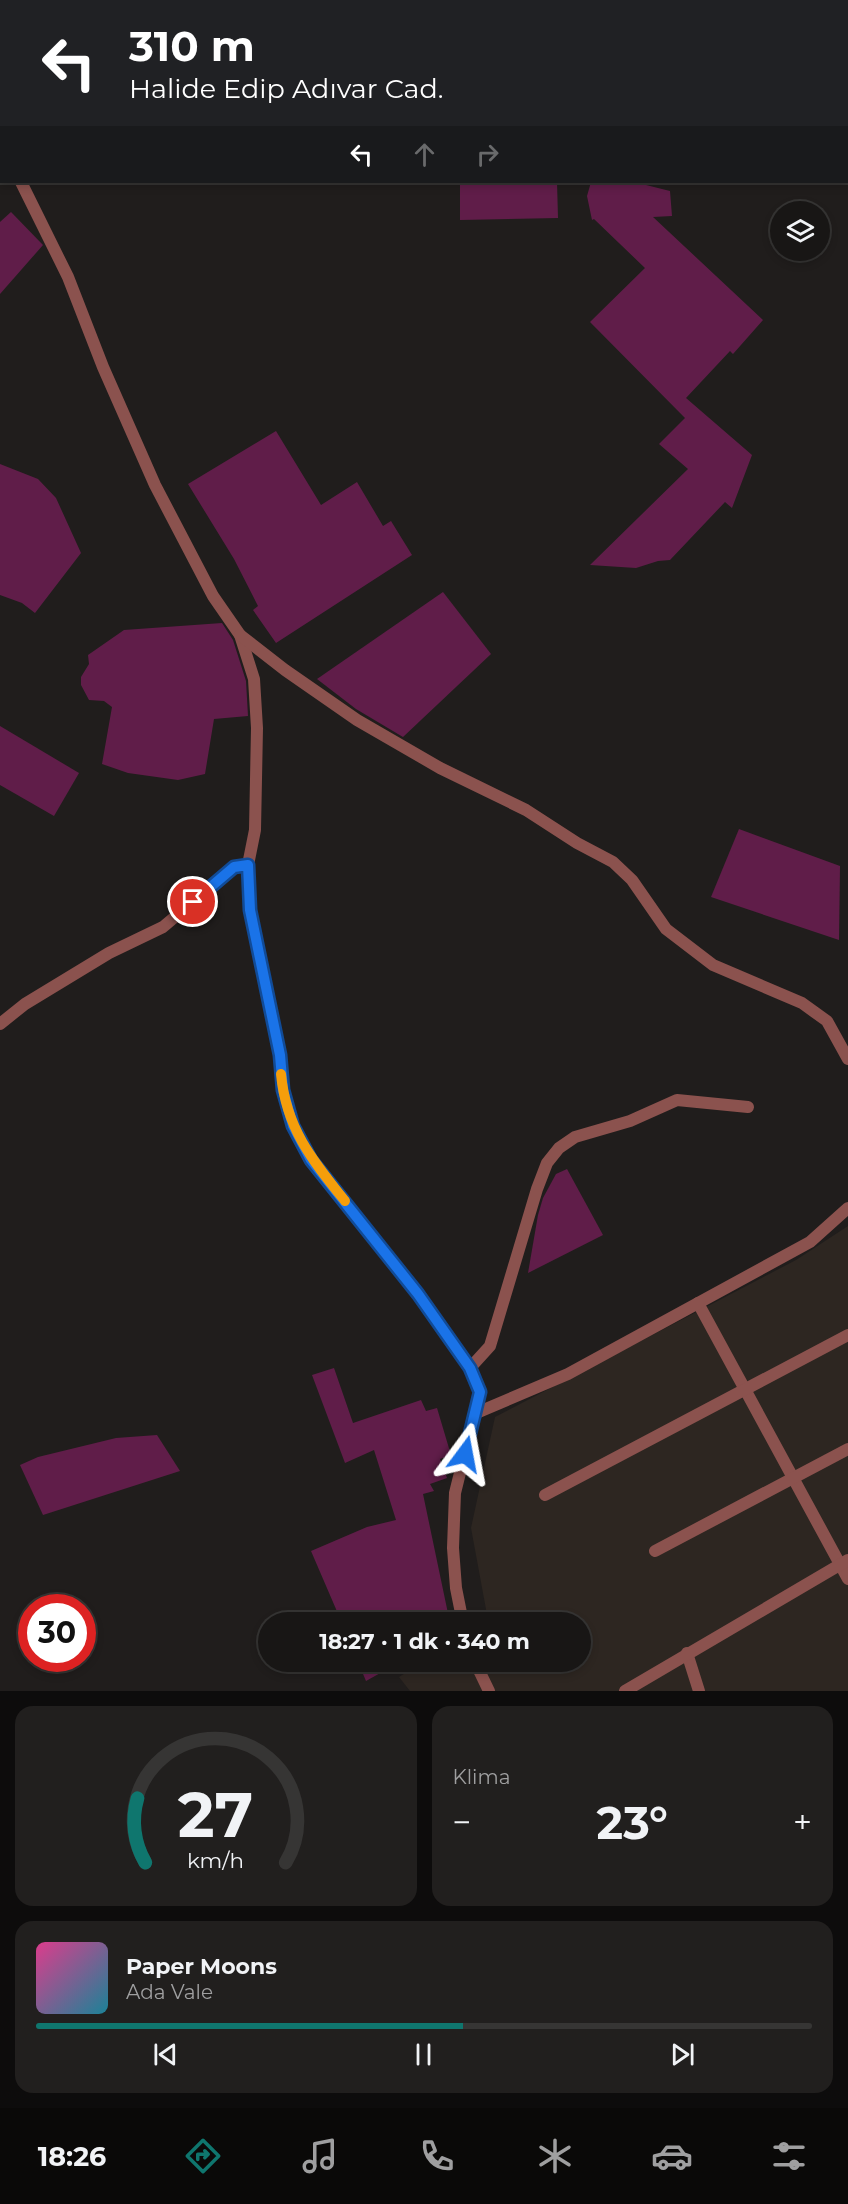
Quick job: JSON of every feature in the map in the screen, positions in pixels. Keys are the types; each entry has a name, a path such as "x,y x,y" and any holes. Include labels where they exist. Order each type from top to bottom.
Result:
{"street":[{"path":"21,183 68,277 103,367 155,485 213,596 240,634 285,670 357,720 440,768 526,810 577,843 613,862 632,880 666,929 714,965 802,1002 827,1021 848,1059"},
{"path":"240,634 254,679 257,728 255,830 248,865 250,910 280,1055 283,1090 293,1126 311,1160 418,1294 470,1368 480,1392 455,1493 453,1548 456,1588 461,1612"},
{"path":"0,1024 25,1004 109,953 163,927 234,867 248,865"},
{"path":"470,1368 490,1346 537,1189 547,1163 559,1148 575,1137 630,1120 677,1100 748,1107"},
{"path":"474,1414 568,1374 810,1242 848,1208"},
{"path":"698,1303 793,1478 844,1562 848,1580"},
{"path":"545,1495 848,1335"},
{"path":"655,1551 848,1449"},
{"path":"625,1691 844,1562"},
{"path":"687,1653 699,1691"},
{"path":"480,1672 489,1691"}],"shaded area":[{"path":"848,1226 848,1691 410,1691 399,1677 407,1672 591,1672 591,1612 487,1612 471,1528 495,1417 796,1260"}],"building":[{"path":"460,183 557,183 558,218 460,220"},
{"path":"591,183 638,183 670,191 672,216 653,217 763,320 733,354 730,351 686,398 752,455 732,508 725,502 670,560 636,568 590,565 688,469 659,444 685,418 590,322 645,268 594,219 592,220 587,196"},
{"path":"11,212 43,245 0,294 0,222"},
{"path":"276,431 321,505 357,482 383,526 391,521 412,555 276,643 253,610 258,606 234,559 188,484"},
{"path":"0,464 38,479 56,498 81,553 35,613 22,603 0,595"},
{"path":"443,592 491,654 403,737 356,709 317,679"},
{"path":"222,623 233,640 246,681 248,716 214,719 205,774 178,780 128,773 102,764 112,707 104,701 89,700 81,685 81,677 89,664 88,655 124,630"},
{"path":"0,726 79,773 54,816 0,785"},
{"path":"739,829 840,866 839,940 711,897"},
{"path":"567,1169 603,1235 528,1273 543,1198 556,1174"},
{"path":"334,1368 353,1423 421,1400 426,1411 437,1408 451,1455 440,1459 447,1478 430,1484 434,1491 423,1494 448,1612 337,1612 311,1551 367,1527 396,1520 374,1450 345,1463 312,1375"},
{"path":"157,1435 180,1471 43,1515 20,1465 38,1457 116,1438"},
{"path":"362,1672 382,1672 366,1681"}],"slow traffic":[{"path":"281,1074 293,1126 311,1160 345,1201"}],"route":[{"path":"193,902 234,867 248,865 250,910 280,1055 283,1090 293,1126 311,1160 418,1294 470,1368 480,1392 465,1454"}]}
